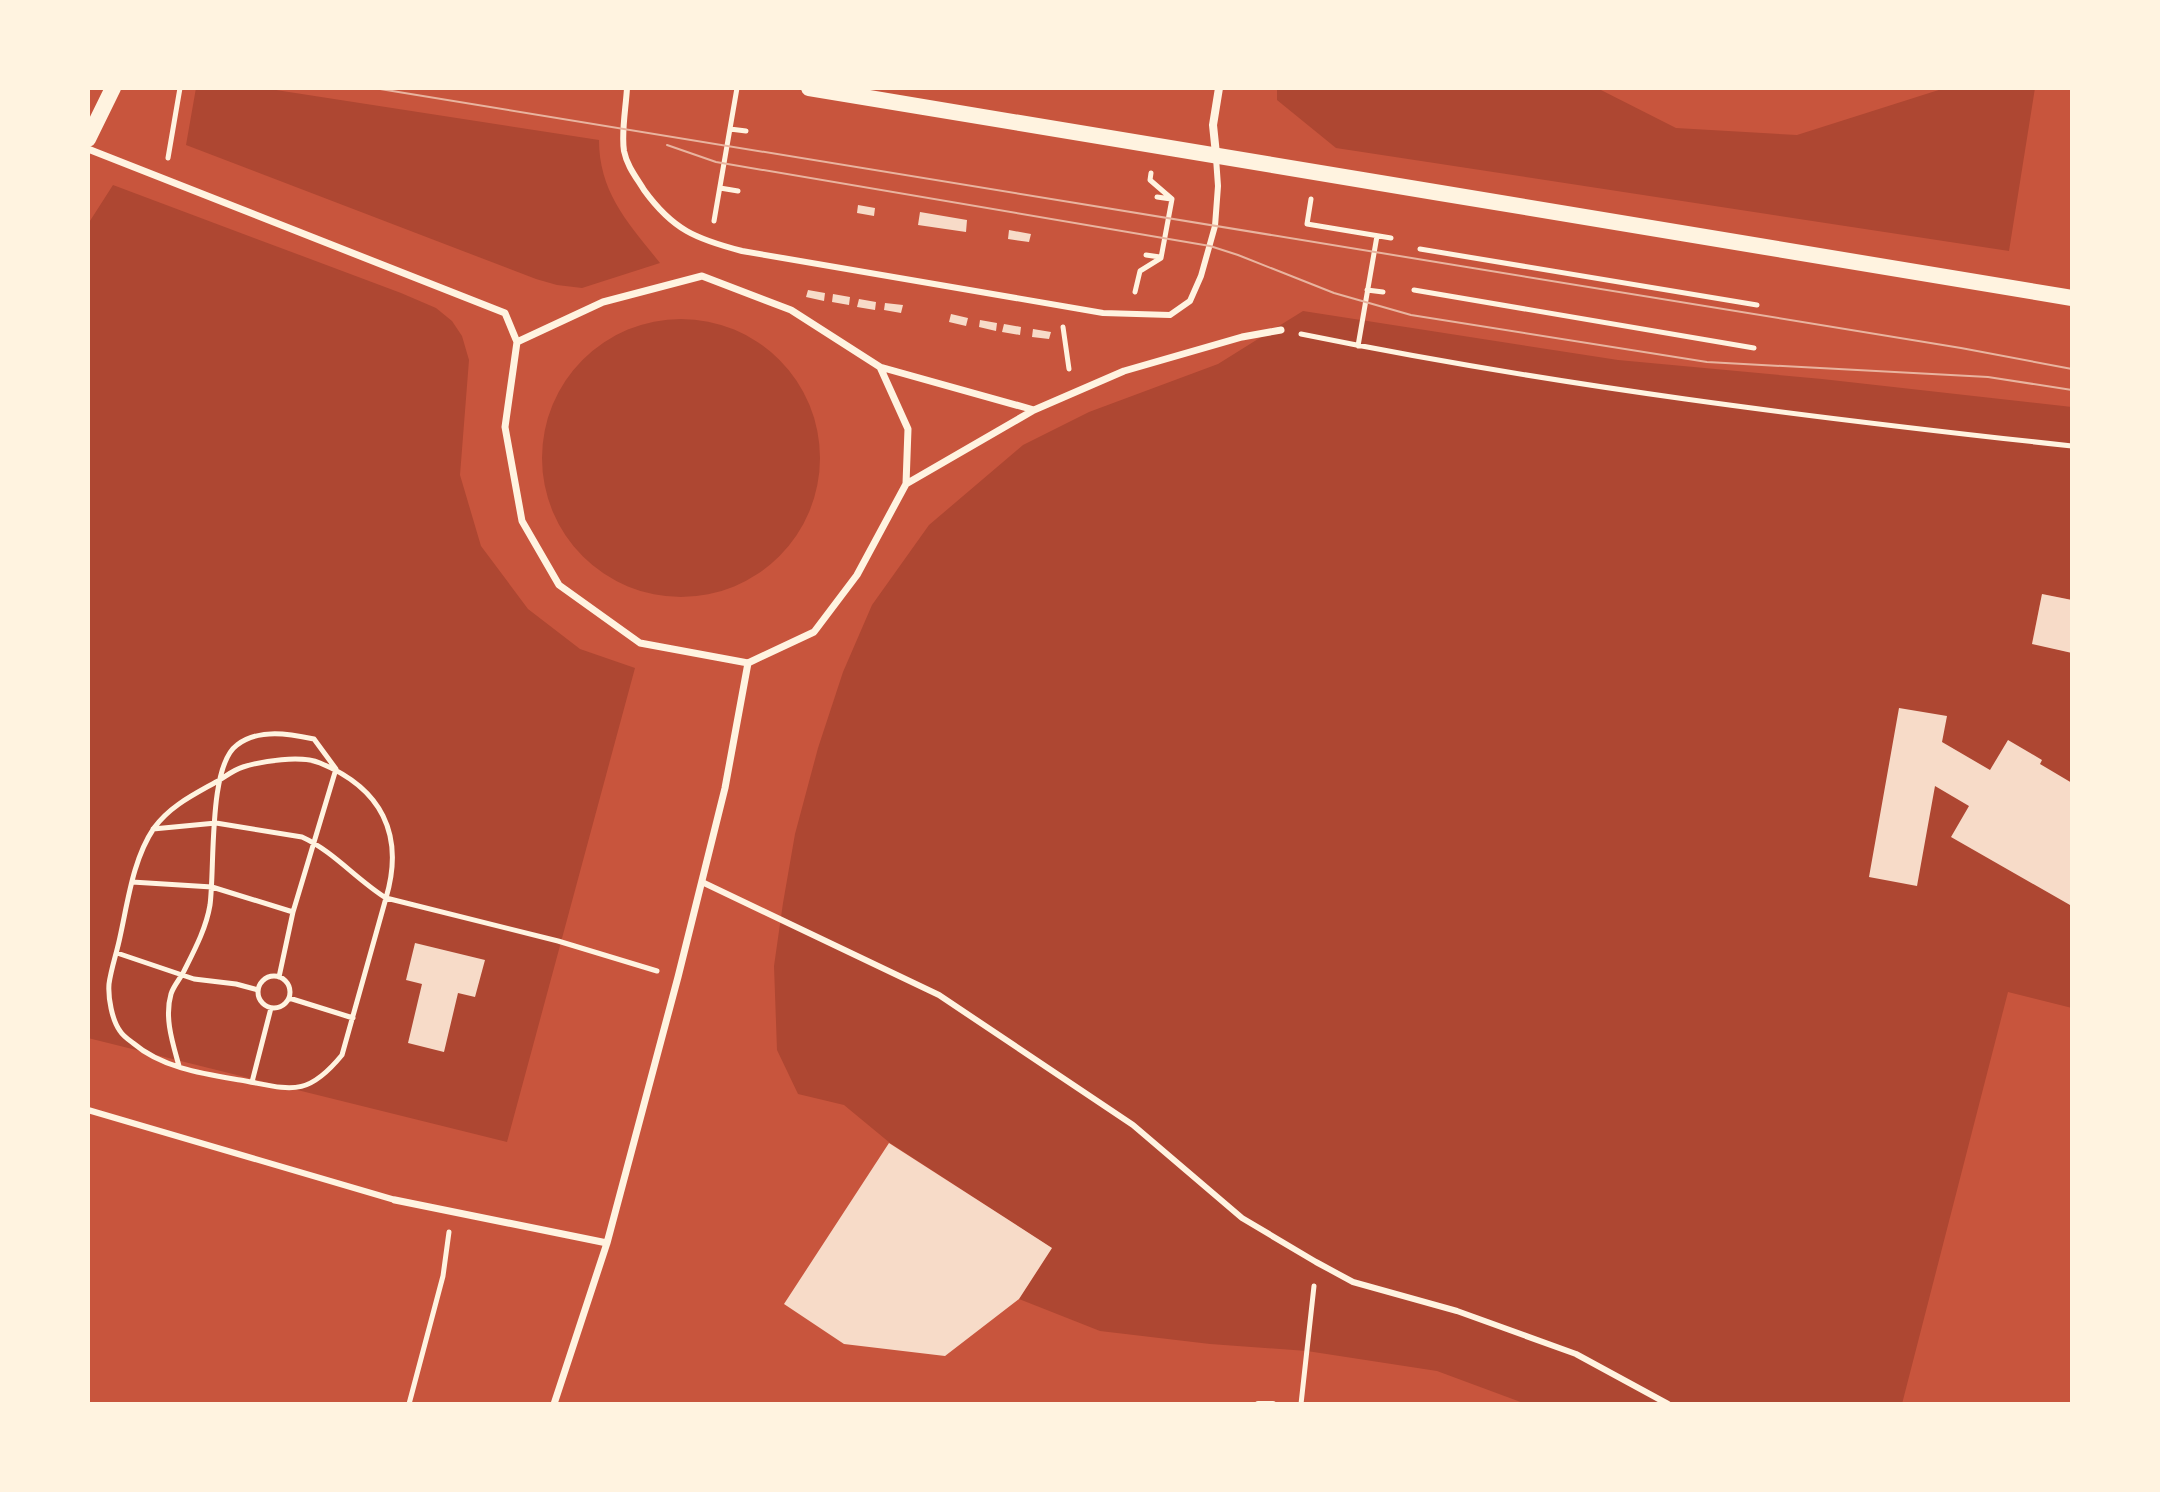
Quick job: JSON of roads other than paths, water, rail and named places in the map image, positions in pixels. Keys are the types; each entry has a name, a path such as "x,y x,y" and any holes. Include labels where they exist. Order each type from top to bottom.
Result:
{"main road":[{"path":"88,139 113,88"},
{"path":"809,88 2072,298"}],"street":[{"path":"1216,154 1213,125 1219,88"},
{"path":"88,149 505,313 517,342 505,427 522,521 559,585 640,643 748,663 814,632 857,575 906,484 908,429 880,367"},
{"path":"517,342 603,302 702,276 791,310 880,367 1034,410"},
{"path":"906,484 1034,410 1124,371 1242,337 1281,330"},
{"path":"554,1404 607,1243 678,977 725,788 748,663"},
{"path":"395,1200 607,1243"}],"lane":[{"path":"627,88 624,150 630,169 674,225 711,243 786,259 1103,313 1170,315 1190,301 1201,276 1215,226 1218,186 1216,154"},
{"path":"702,882 939,995 1133,1125 1242,1218 1353,1282 1457,1311 1576,1354 1668,1404"},
{"path":"88,1110 395,1200"},
{"path":"1258,1404 1273,1404"}],"tram line":[{"path":"374,88 1961,348 2072,369"},
{"path":"667,145 716,162 1210,246 1334,293 1411,315 1707,362 1988,377 2072,390"}]}
